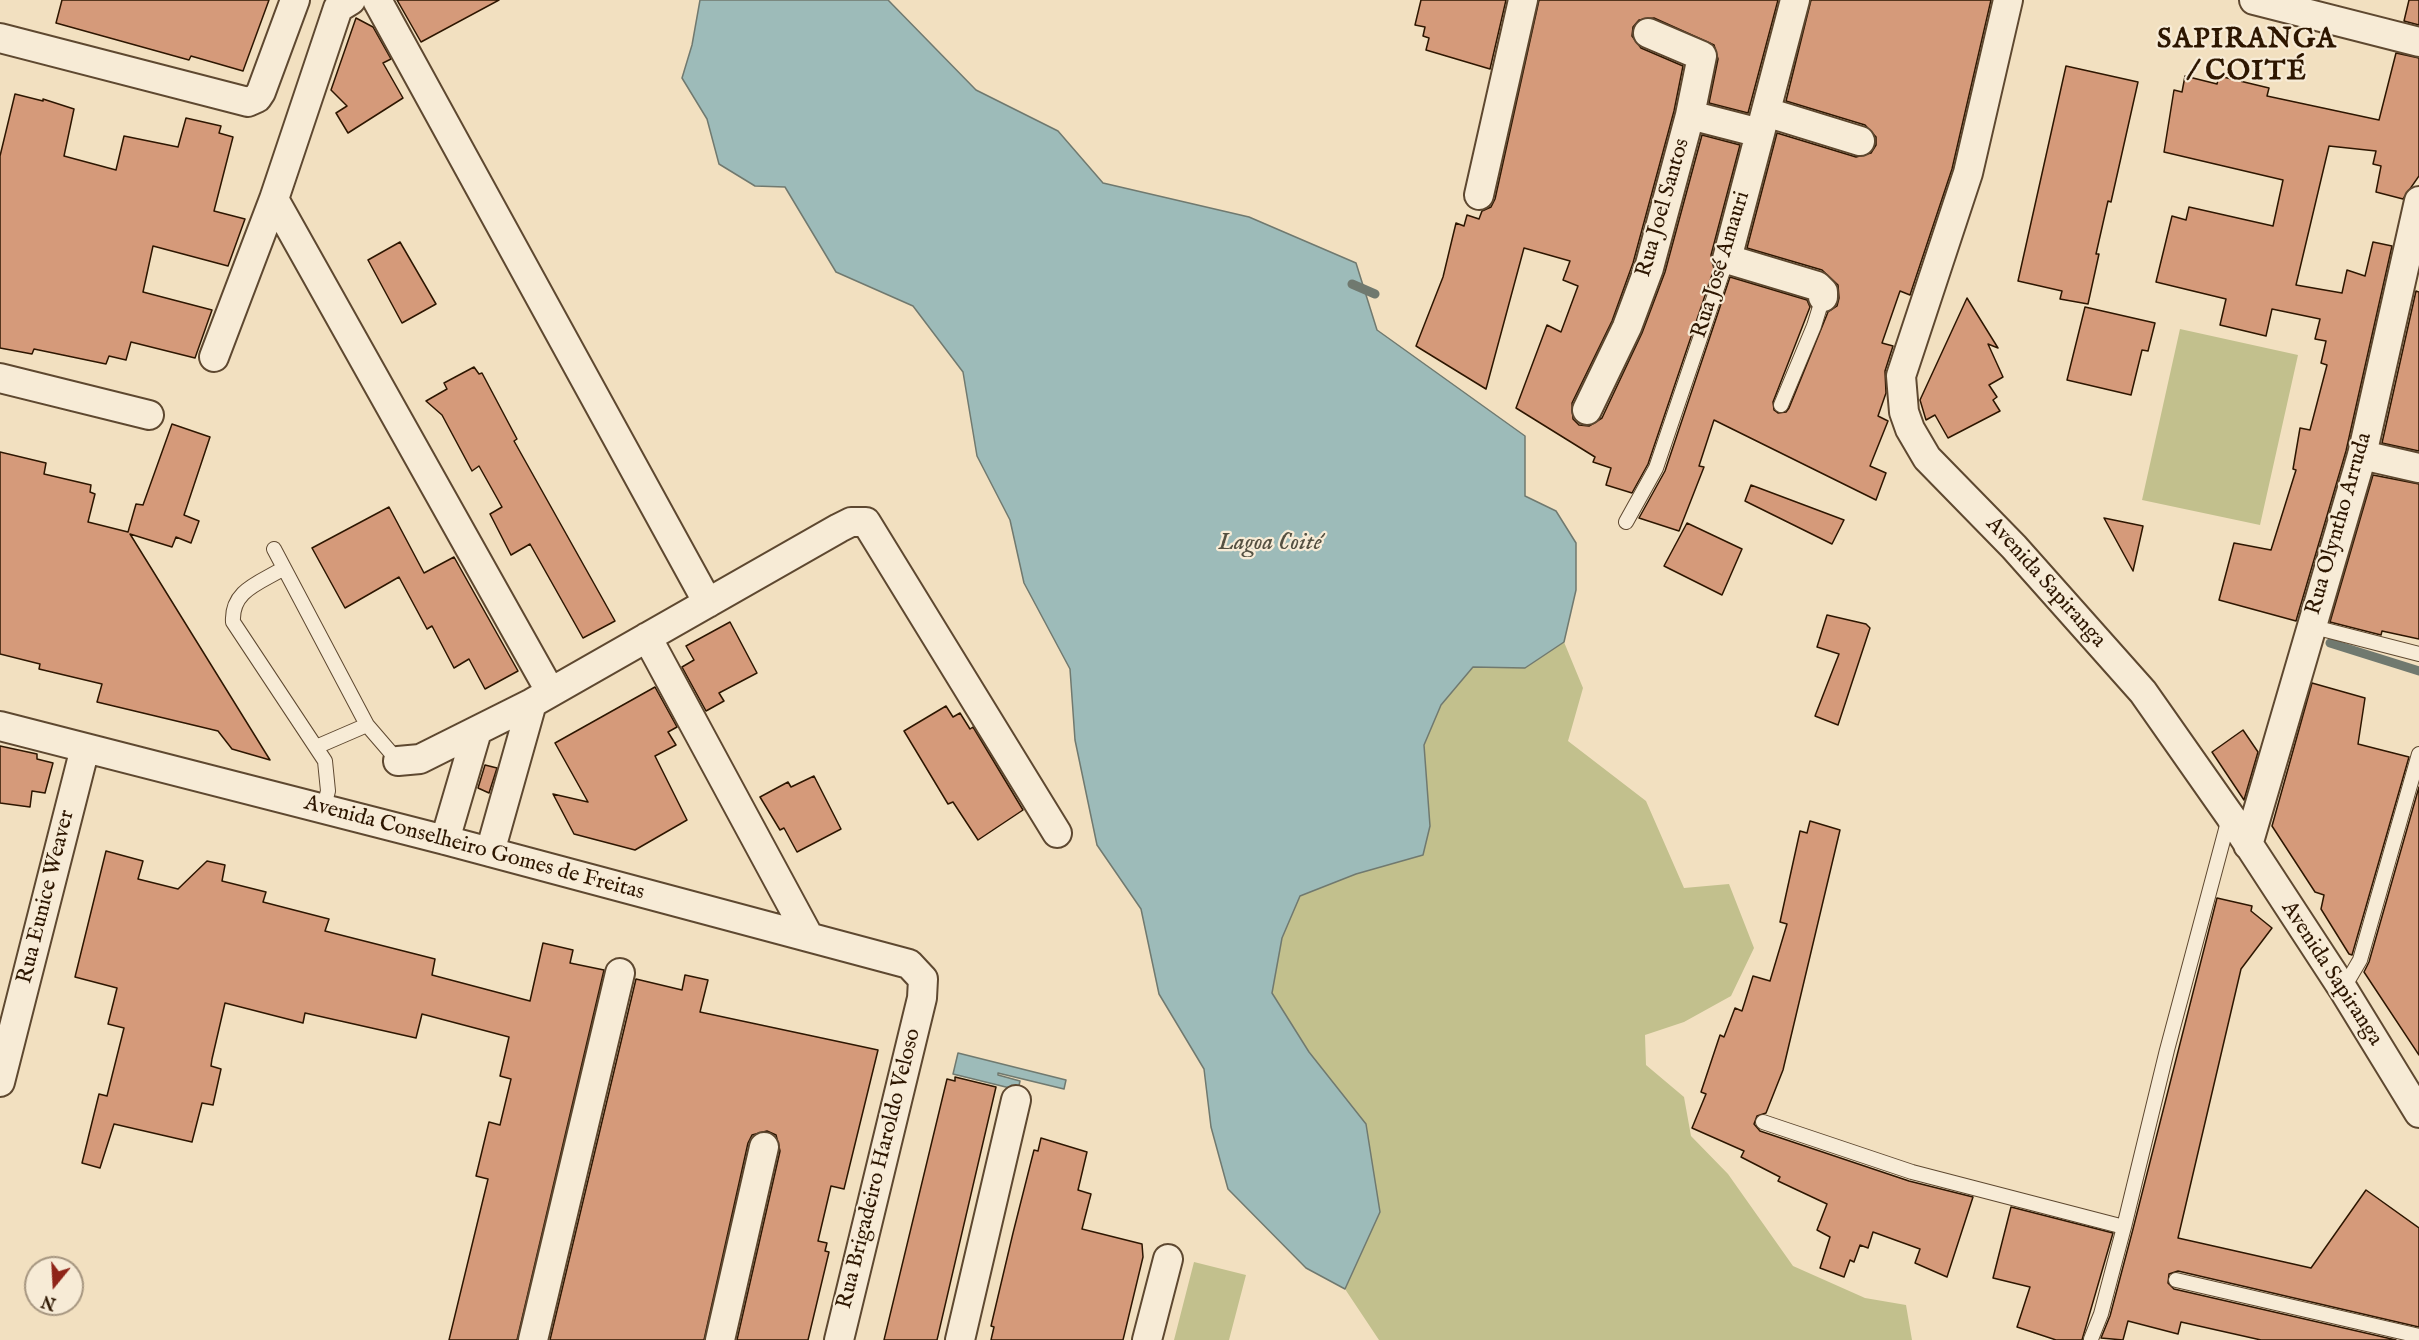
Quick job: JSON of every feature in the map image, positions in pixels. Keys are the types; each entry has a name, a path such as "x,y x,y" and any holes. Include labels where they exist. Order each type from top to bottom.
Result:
{"street":[{"path":"0,38 243,101 257,98 261,92 295,0"},
{"path":"214,357 274,199 338,8 351,0"},
{"path":"377,0 708,603"},
{"path":"1479,195 1522,0"},
{"name":"Rua José Amauri","path":"1727,259 1795,0"},
{"name":"Avenida Sapiranga","path":"2008,0 1968,173 1901,376 1904,412 1910,429 1927,458 2053,589 2143,692 2230,816 2343,989 2419,1113"},
{"path":"2254,0 2419,42"},
{"name":"Rua Joel Santos","path":"1587,410 1627,327 1649,268 1690,115 1702,56 1648,33"},
{"path":"1690,115 1763,123 1860,141"},
{"path":"274,199 541,697 490,852"},
{"name":"Rua Olyntho Arruda","path":"2248,845 2310,626 2362,455 2413,257 2419,201"},
{"path":"1727,259 1817,285 1824,292 1823,297"},
{"path":"0,378 149,416"},
{"path":"2362,455 2419,468"},
{"path":"398,761 420,759 477,731 839,528 851,522 866,522 1057,833"},
{"path":"647,637 808,937"},
{"name":"Avenida Conselheiro Gomes de Freitas","path":"0,726 445,840 909,964 923,979 922,998"},
{"path":"445,840 477,731"},
{"name":"Rua Eunice Weaver","path":"0,1082 3,1053 85,748"},
{"path":"533,1340 620,973"},
{"name":"Rua Brigadeiro Haroldo Veloso","path":"838,1340 922,998"},
{"path":"960,1340 1016,1100"},
{"path":"720,1340 764,1147"},
{"path":"1147,1340 1168,1259"}],"lane":[{"name":"Rua José Amauri","path":"1626,522 1656,468 1727,259"},
{"path":"1781,405 1814,326 1823,297"},
{"path":"274,549 367,725 398,761"},
{"path":"284,568 237,596 232,609 233,622 325,761 328,791 323,810"},
{"path":"2310,626 2419,654"},
{"path":"316,747 367,725"},
{"path":"2343,989 2360,960 2419,754"},
{"path":"2091,1339 2101,1314 2167,1050 2230,816"},
{"path":"1762,1122 1912,1172 2124,1227"},
{"path":"2176,1280 2419,1336"}],"shaded area":[{"path":"2180,329 2298,355 2260,525 2142,500"},
{"path":"1564,642 1583,688 1568,741 1646,801 1684,888 1729,884 1754,948 1731,996 1684,1022 1645,1035 1646,1065 1684,1097 1691,1136 1728,1174 1793,1266 1865,1298 1906,1305 1912,1340 1379,1340 1345,1289 1380,1212 1309,1052 1272,993 1282,938 1299,896 1356,874 1430,826 1424,745 1441,705 1473,667 1525,668"},
{"path":"1194,1262 1246,1275 1229,1340 1174,1340"}],"water":[{"name":"Lagoa Coité","path":"700,0 888,0 976,90 1058,131 1103,183 1249,217 1356,263 1377,330 1525,436 1525,496 1556,511 1576,543 1576,590 1564,642 1525,668 1473,667 1441,705 1424,745 1430,826 1423,855 1356,874 1300,896 1282,938 1272,993 1309,1052 1366,1124 1380,1212 1345,1289 1306,1268 1228,1189 1211,1127 1204,1069 1159,994 1141,909 1097,845 1075,740 1070,669 1024,583 1010,520 977,456 963,372 913,306 836,272 785,187 755,186 719,164 707,119 682,78 692,45"},
{"path":"958,1053 1066,1080 1064,1089 998,1073 998,1075 1020,1081 1018,1090 953,1074"}],"building":[{"path":"62,0 269,0 243,71 191,56 189,60 56,23"},
{"path":"397,0 499,0 421,42"},
{"path":"1421,0 1506,0 1490,69 1426,50 1429,38 1423,36 1425,27 1415,25"},
{"path":"1539,0 1778,0 1748,113 1709,103 1718,59 1714,45 1654,18 1639,20 1633,27 1632,36 1641,48 1683,66 1674,111 1633,263 1612,321 1572,403 1573,419 1579,425 1589,426 1602,418 1642,333 1665,272 1702,135 1740,145 1711,255 1714,269 1648,464 1632,493 1606,485 1611,468 1593,462 1595,457 1516,408 1547,325 1561,332 1578,286 1563,280 1570,261 1524,248 1486,389 1416,346 1443,277 1456,223 1464,226 1467,215 1479,219 1482,211 1491,207 1495,199"},
{"path":"1811,0 1991,0 1952,169 1910,295 1900,291 1882,343 1893,346 1885,371 1886,393 1878,416 1888,421 1870,466 1886,473 1876,500 1714,420 1699,466 1704,467 1679,531 1639,518 1665,471 1730,277 1807,300 1810,307 1773,402 1774,410 1778,413 1786,412 1789,408 1828,312 1837,306 1839,298 1838,285 1822,270 1747,248 1777,133 1856,157 1871,153 1876,145 1876,137 1865,125 1786,101"},
{"path":"2409,0 2419,0 2419,25 2404,21"},
{"path":"356,18 373,27 391,59 383,63 403,98 348,133 336,113 347,106 331,90"},
{"path":"2396,53 2419,58 2419,176 2403,199 2376,192 2381,166 2373,164 2376,151 2329,146 2296,285 2342,293 2347,270 2365,276 2373,242 2392,246 2346,451 2296,621 2219,600 2234,543 2271,550 2296,470 2293,469 2300,428 2310,430 2327,365 2321,363 2326,341 2315,339 2320,319 2272,309 2266,336 2220,325 2226,299 2156,282 2172,216 2186,220 2189,207 2273,226 2283,180 2164,152 2174,90 2182,92 2185,76 2217,84 2219,76 2269,88 2267,96 2379,120"},
{"path":"2066,66 2138,82 2111,202 2108,201 2096,254 2099,254 2088,304 2060,299 2062,291 2018,281"},
{"path":"15,94 43,101 43,99 74,109 64,156 116,170 124,136 178,147 186,118 221,126 219,133 233,137 214,211 245,219 228,266 153,246 143,292 212,310 195,358 131,342 126,360 109,356 106,364 34,349 32,354 0,348 0,156"},
{"path":"400,242 436,304 402,323 368,260"},
{"path":"2416,291 2419,292 2419,451 2382,443"},
{"path":"1967,298 1998,348 1988,344 2003,377 1989,385 1997,397 1993,400 2000,411 1948,438 1935,415 1926,420 1920,400"},
{"path":"2085,307 2155,323 2148,351 2142,350 2131,395 2067,380"},
{"path":"474,367 479,374 482,373 517,439 514,441 615,621 583,638 530,544 511,555 490,514 502,507 479,466 472,471 442,415 426,401 447,389 444,383"},
{"path":"172,424 210,437 184,515 199,521 191,543 176,537 172,547 130,534 270,760 232,749 218,731 97,702 102,684 39,669 40,664 0,654 0,452 46,463 44,474 91,485 90,492 95,494 88,522 128,532 136,504 143,505"},
{"path":"2373,475 2419,484 2419,639 2382,631 2381,635 2330,622"},
{"path":"1751,485 1844,520 1832,544 1745,501"},
{"path":"389,507 424,573 454,557 518,671 485,689 469,659 454,668 432,626 427,629 399,577 345,608 312,548"},
{"path":"2104,518 2143,526 2133,571"},
{"path":"1687,523 1742,549 1722,595 1664,566"},
{"path":"1827,615 1866,624 1870,628 1838,725 1815,716 1839,654 1817,647"},
{"path":"730,622 757,673 719,693 724,701 706,711 682,667 694,660 686,646"},
{"path":"2312,683 2365,698 2358,744 2409,757 2352,955 2349,954 2321,909 2324,895 2315,892 2272,826"},
{"path":"655,687 677,727 668,732 676,745 655,756 687,820 635,850 574,834 553,794 588,802 555,743"},
{"path":"946,706 953,717 960,713 970,729 973,727 1023,810 978,840 953,802 948,804 904,731"},
{"path":"2243,730 2258,752 2244,800 2212,752"},
{"path":"0,746 37,754 37,759 53,763 45,793 32,791 30,807 0,803"},
{"path":"485,765 497,768 489,793 478,788"},
{"path":"814,776 841,829 797,852 784,828 780,830 760,797 788,782 791,787"},
{"path":"2419,787 2419,1055 2364,972 2369,962"},
{"path":"1810,821 1840,830 1783,1070 1766,1113 1757,1116 1754,1124 1760,1131 1909,1181 1973,1197 1947,1277 1915,1263 1920,1249 1873,1232 1868,1248 1860,1245 1854,1262 1850,1260 1844,1277 1820,1268 1830,1237 1817,1230 1827,1204 1778,1181 1780,1177 1741,1157 1744,1151 1692,1128 1706,1094 1701,1092 1720,1035 1724,1037 1735,1008 1742,1011 1753,976 1770,981 1787,924 1780,922 1800,831 1807,833"},
{"path":"106,851 143,861 138,879 178,889 207,861 225,865 222,881 266,892 263,902 329,919 325,931 435,959 432,975 530,1001 543,943 573,950 570,963 604,970 517,1340 449,1340 488,1179 476,1176 489,1122 500,1125 511,1079 500,1076 509,1037 422,1014 416,1038 305,1013 303,1023 225,1003 211,1066 221,1069 213,1105 202,1103 192,1142 114,1124 100,1168 82,1163 99,1094 107,1096 124,1028 108,1024 117,988 75,977"},
{"path":"2217,898 2252,906 2251,911 2272,928 2241,969 2178,1238 2311,1268 2366,1190 2419,1228 2419,1327 2178,1271 2169,1274 2168,1283 2174,1289 2396,1340 2261,1340 2181,1322 2178,1334 2128,1321 2123,1340 2101,1338 2110,1316 2133,1229"},
{"path":"685,975 708,980 700,1012 878,1050 844,1189 831,1186 818,1241 827,1243 825,1251 829,1252 808,1340 737,1340 780,1151 776,1135 767,1131 752,1135 748,1143 704,1340 550,1340 636,979 682,990"},
{"path":"955,1077 996,1087 937,1340 884,1340 947,1079 955,1081"},
{"path":"1041,1138 1087,1152 1078,1190 1091,1194 1082,1229 1142,1244 1143,1257 1123,1340 991,1340 994,1327 991,1326 1013,1233 1034,1150 1038,1151"},
{"path":"2011,1207 2113,1233 2082,1340 2056,1340 2017,1327 2030,1287 1993,1278"}],"waterway":[{"path":"1352,284 1375,294"},
{"path":"2330,643 2419,671"}],"district":[{"name":"SAPIRANGA / COITÉ","path":"2247,57"}]}
